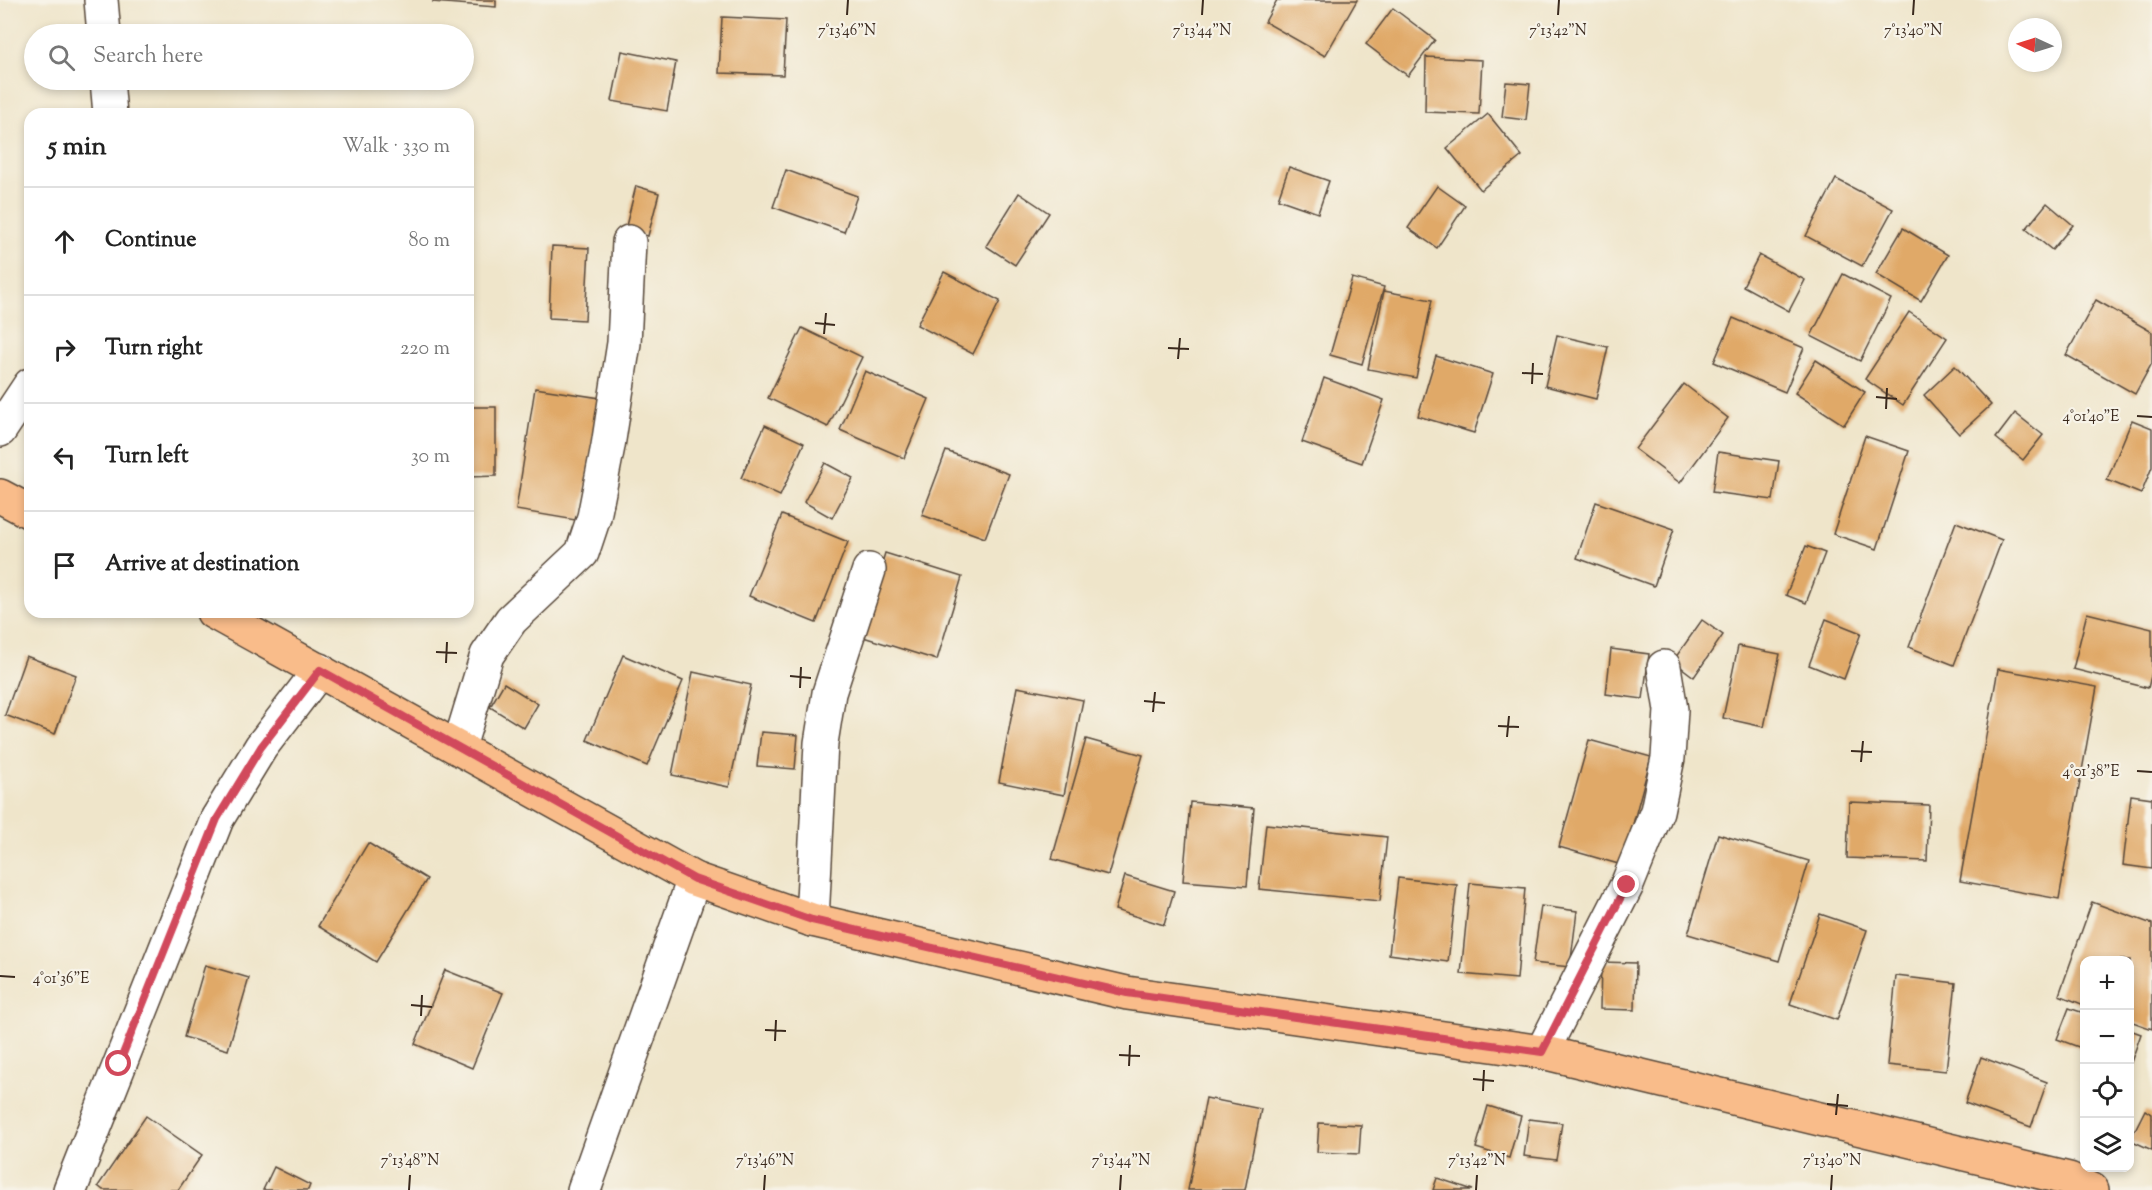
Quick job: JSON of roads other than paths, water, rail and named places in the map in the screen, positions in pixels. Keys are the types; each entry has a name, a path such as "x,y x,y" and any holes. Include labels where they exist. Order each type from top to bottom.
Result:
{"main road":[{"path":"0,496 24,509"},
{"path":"224,618 694,879 812,920 1127,993 1542,1052 2077,1186"}],"street":[{"path":"101,0 103,24"},
{"path":"108,90 109,108"},
{"path":"459,747 487,656 511,620 582,554 594,517 622,354 629,242"},
{"path":"0,430 24,394"},
{"path":"812,920 820,754 829,693 869,570"},
{"path":"1542,1052 1627,885 1657,812 1668,758 1671,710 1664,667"},
{"path":"70,1190 217,819 261,747 320,670"},
{"path":"584,1190 694,879"}]}
